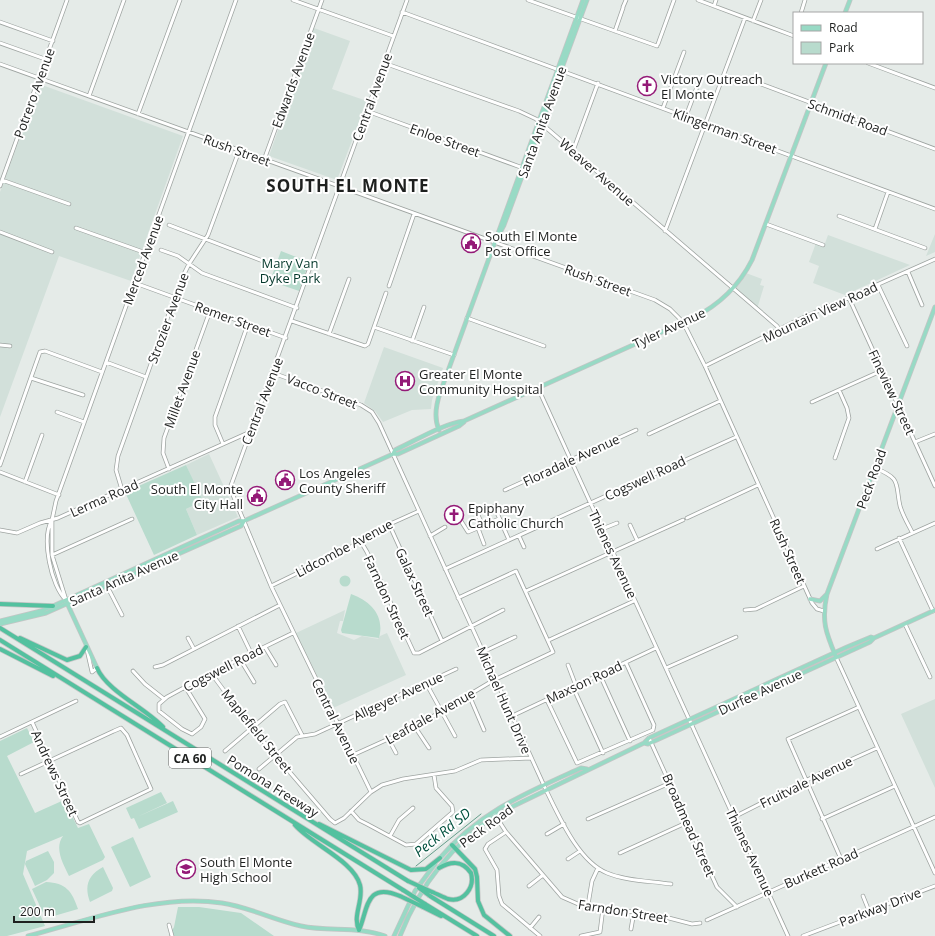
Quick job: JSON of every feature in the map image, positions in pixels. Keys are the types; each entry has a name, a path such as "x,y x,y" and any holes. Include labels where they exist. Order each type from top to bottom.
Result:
{"highway":[{"path":"0,604 54,606"},
{"path":"0,628 67,660 80,656 86,647"},
{"name":"Pomona Freeway","path":"0,628 294,812 408,882 431,894 494,936"},
{"name":"Pomona Freeway","path":"0,640 397,886 424,906 477,936"},
{"path":"0,649 87,695"},
{"path":"97,668 106,682 156,720 167,732"},
{"path":"294,812 411,870 426,868 440,858"},
{"path":"292,822 302,833 348,867 357,878 360,886 360,893 356,924 359,930"},
{"path":"453,847 472,866 476,873 477,895 481,910 488,920 510,936"},
{"path":"431,894 453,899 465,895 472,884 471,873 460,863 450,862 438,868"},
{"path":"359,930 366,905 373,896 388,892 424,906"}],"main road":[{"name":"Santa Anita Avenue","path":"3,622 66,602 107,586 239,521 244,521 393,454 398,454 440,434 437,424 437,402 560,69 583,0"},
{"name":"Santa Anita Avenue","path":"578,18 587,0"},
{"path":"845,12 850,0"},
{"name":"Tyler Avenue","path":"440,434 710,309 733,289 748,270 826,64"},
{"name":"Peck Road","path":"836,657 826,631 824,611 827,594 935,307"},
{"name":"Tyler Avenue","path":"439,430 456,422 464,422"},
{"name":"Santa Anita Avenue","path":"393,454 395,450 439,430"},
{"name":"Santa Anita Avenue","path":"3,622 46,613 66,602 144,567"},
{"path":"810,599 820,601 827,594"},
{"path":"66,602 97,668"},
{"name":"Durfee Avenue","path":"545,788 581,768 587,769 644,743 651,742 870,642 874,638 934,610"},
{"name":"Durfee Avenue","path":"644,743 649,738 834,652 871,637 874,638"},
{"name":"Peck Road","path":"400,936 420,894 453,847 473,825 492,811 545,788"},
{"name":"Peck Road","path":"394,936 415,891 426,874 440,858 496,815 545,788"},
{"path":"28,936 141,906 187,900 232,904 301,926 359,930 385,936"}],"street":[{"name":"Potrero Avenue","path":"0,186 67,0"},
{"path":"89,96 124,0"},
{"path":"138,114 180,0"},
{"name":"Merced Avenue","path":"61,590 52,555 52,520 58,495 236,0"},
{"path":"293,0 393,36"},
{"name":"Edwards Avenue","path":"264,160 322,0"},
{"name":"Central Avenue","path":"371,792 280,606 230,488 297,308 366,111 407,0"},
{"path":"528,0 538,2 578,18 658,45 674,0"},
{"path":"615,31 626,0"},
{"path":"698,0 744,18 793,34"},
{"path":"714,6 716,0"},
{"path":"753,21 761,0"},
{"path":"801,12 806,0"},
{"name":"Klingerman Street","path":"402,12 560,69 935,209"},
{"path":"665,231 744,18"},
{"path":"0,22 53,41"},
{"path":"0,42 45,59"},
{"path":"663,108 684,52"},
{"name":"Weaver Avenue","path":"384,63 519,111 540,122 665,231 778,326 780,330"},
{"name":"Rush Street","path":"0,64 655,300 670,309 683,322 810,599 817,609 824,611"},
{"path":"874,64 935,88"},
{"path":"573,151 598,84"},
{"name":"Schmidt Road","path":"761,84 935,149"},
{"path":"686,116 697,87"},
{"name":"Enloe Street","path":"366,111 523,168"},
{"name":"Strozier Avenue","path":"122,490 117,476 116,463 175,298 189,264 206,240 239,151"},
{"path":"2,180 69,204"},
{"path":"875,229 888,192"},
{"path":"389,286 414,214"},
{"path":"839,216 925,248"},
{"path":"766,224 823,245"},
{"path":"169,225 273,265"},
{"path":"76,228 146,253"},
{"path":"0,232 52,252"},
{"path":"161,250 178,256 202,273 297,308"},
{"name":"Mountain View Road","path":"704,366 934,260"},
{"path":"908,272 922,305"},
{"path":"329,334 349,279"},
{"name":"Remer Street","path":"135,283 286,338"},
{"path":"878,285 906,346"},
{"path":"292,321 365,346 368,344 386,293"},
{"name":"Fineview Street","path":"849,298 935,486"},
{"path":"412,340 424,307"},
{"name":"Millet Avenue","path":"169,469 163,453 164,438 210,311"},
{"path":"467,318 544,346"},
{"path":"223,444 215,425 215,417 248,324"},
{"path":"374,327 454,355"},
{"path":"0,345 10,346"},
{"path":"0,465 42,351 102,372"},
{"path":"106,362 146,377"},
{"path":"812,402 882,371"},
{"name":"Vacco Street","path":"272,373 361,405 372,412 379,422 393,454"},
{"path":"31,378 83,395"},
{"name":"Thienes Avenue","path":"538,388 788,936"},
{"path":"835,458 849,418 847,408 839,390"},
{"path":"649,434 720,401"},
{"path":"57,412 84,422"},
{"name":"Floradale Avenue","path":"505,490 636,430"},
{"name":"Lerma Road","path":"0,530 8,533 17,533 52,520 250,432"},
{"path":"915,442 935,434"},
{"path":"25,482 42,435"},
{"name":"Cogswell Road","path":"445,569 736,437"},
{"name":"Michael Hunt Drive","path":"393,454 483,652 494,680 545,788 580,851 588,861 598,868 617,876 671,884"},
{"path":"875,468 889,474 897,484 902,512 912,532"},
{"path":"0,472 58,495"},
{"path":"687,518 758,485"},
{"path":"494,506 509,540"},
{"name":"Lidcombe Avenue","path":"271,586 351,547 360,540 389,524 418,511"},
{"path":"477,513 483,526"},
{"path":"461,521 468,532 499,518"},
{"path":"52,555 132,519"},
{"name":"Merced Avenue","path":"52,520 48,526 48,552 51,570 66,602"},
{"path":"526,591 683,520"},
{"path":"602,529 617,523"},
{"path":"877,549 935,523"},
{"name":"Galax Street","path":"389,524 442,641"},
{"path":"503,528 511,524"},
{"path":"630,525 637,540"},
{"path":"430,536 445,527"},
{"path":"478,528 484,544"},
{"path":"519,536 524,547"},
{"path":"900,538 934,610"},
{"name":"Farndon Street","path":"360,540 414,653 419,653 442,641"},
{"path":"458,598 516,571 548,640 634,601"},
{"path":"107,586 122,615"},
{"path":"745,610 756,609 804,586"},
{"path":"155,667 163,665 280,606"},
{"path":"442,641 503,610"},
{"path":"905,624 930,677"},
{"path":"238,626 251,653"},
{"name":"Cogswell Road","path":"186,688 205,719 201,727 190,734 158,711 158,708 164,699 211,673 293,633"},
{"path":"483,652 515,637"},
{"path":"666,668 736,637"},
{"path":"188,638 194,649"},
{"name":"Leafdale Avenue","path":"353,755 390,740 441,712 494,680 549,655 553,652 548,640"},
{"path":"86,647 92,672 97,668"},
{"path":"265,647 276,665"},
{"name":"Maxson Road","path":"512,716 656,648"},
{"path":"836,657 935,873"},
{"path":"240,659 254,682"},
{"path":"547,700 577,763 653,730 655,727 626,662"},
{"path":"568,665 575,686 603,753"},
{"name":"Allgeyer Avenue","path":"259,769 302,734 315,734 456,669"},
{"path":"133,671 145,684 164,699"},
{"name":"Maplefield Street","path":"211,673 251,727 330,819 337,823 351,810"},
{"path":"600,675 630,740"},
{"path":"426,684 455,736"},
{"path":"469,695 484,730"},
{"path":"0,737 76,701"},
{"path":"225,751 251,727 280,704 285,702 302,734"},
{"path":"841,859 805,782 788,739 859,706"},
{"name":"Andrews Street","path":"32,722 49,761 80,824 151,789 128,737 123,729 120,728 49,761"},
{"path":"415,727 429,748"},
{"name":"Broadmead Street","path":"649,738 717,887 737,906"},
{"path":"390,740 396,753"},
{"name":"Fruitvale Avenue","path":"734,817 877,748"},
{"path":"434,775 438,792 454,810 452,814 416,844 410,846 363,822 351,810 371,792 382,785 404,779 454,771 481,760 531,758"},
{"path":"21,774 49,761"},
{"path":"588,819 670,783"},
{"path":"822,819 895,786"},
{"path":"390,836 399,820 413,808"},
{"name":"Farndon Street","path":"492,811 506,832 566,900 603,908 661,916 692,924 700,923"},
{"name":"Burkett Road","path":"708,920 935,816"},
{"path":"620,852 688,822"},
{"path":"547,834 564,824"},
{"path":"506,832 488,844 485,849 497,870 499,896 502,904 540,936"},
{"path":"568,859 580,851"},
{"path":"588,905 592,881 598,868"},
{"path":"529,886 543,875"},
{"name":"Parkway Drive","path":"803,936 935,886"},
{"path":"863,896 869,911"},
{"path":"581,936 600,932 603,908"},
{"path":"631,929 634,912"},
{"path":"530,928 539,918"},
{"path":"169,925 172,936"}],"shaded area":[{"path":"314,28 350,41 332,89 367,101 337,180 269,156"},
{"path":"42,85 183,136 131,281 59,256 0,417 0,192 39,86"},
{"path":"935,234 935,252 926,256"},
{"path":"828,235 910,265 845,295 813,283 819,266 809,262 816,243 824,246"},
{"path":"746,273 762,279 760,285 764,286 757,309 734,289"},
{"name":"Greater El Monte Community Hospital","path":"384,347 443,368 432,400 431,409 412,410 383,422 375,411 364,403"},
{"path":"209,454 238,517 197,535 186,509 202,501 186,465"},
{"path":"345,610 343,621 340,621 337,633 354,640 362,636 378,639 380,636 387,633 406,675 333,708 296,633"},
{"path":"935,699 935,788 901,714"}],"green space":[{"name":"Mary Van Dyke Park","path":"281,251 309,262 299,291 270,281"},
{"path":"186,465 203,501 186,509 197,535 154,555 125,492"},
{"path":"343,576 347,576 349,577 349,585 343,586 340,583 340,579"},
{"path":"351,594 365,601 375,610 380,623 379,638 342,633 341,630"},
{"path":"27,728 34,742 7,756 35,813 64,800 78,828 89,824 105,857 103,860 69,876 59,851 60,841 63,836 27,851 23,874 45,926 7,936 0,936 0,741"},
{"path":"161,792 167,803 137,817 173,801 178,812 139,829 134,818 131,819 126,808"},
{"path":"133,837 151,877 130,887 111,847"},
{"path":"48,851 54,862 54,873 47,880 35,886 25,864 26,861"},
{"path":"103,867 113,888 112,891 90,902 87,891 89,882 91,877"},
{"path":"46,882 59,884 67,889 71,893 78,909 47,918 45,917 32,889"},
{"path":"178,907 199,907 241,913 274,936 169,936 174,927"}],"waterway":[{"name":"Peck Rd SD","path":"416,866 481,814"}],"place":[{"name":"Victory Outreach El Monte","path":"647,86"},
{"name":"South El Monte Post Office","path":"471,243"},
{"name":"Greater El Monte Community Hospital","path":"405,381"},
{"name":"Los Angeles County Sheriff","path":"285,480"},
{"name":"South El Monte City Hall","path":"257,496"},
{"name":"Epiphany Catholic Church","path":"454,515"},
{"name":"South El Monte High School","path":"186,869"}],"district":[{"name":"SOUTH EL MONTE","path":"348,185"}]}
